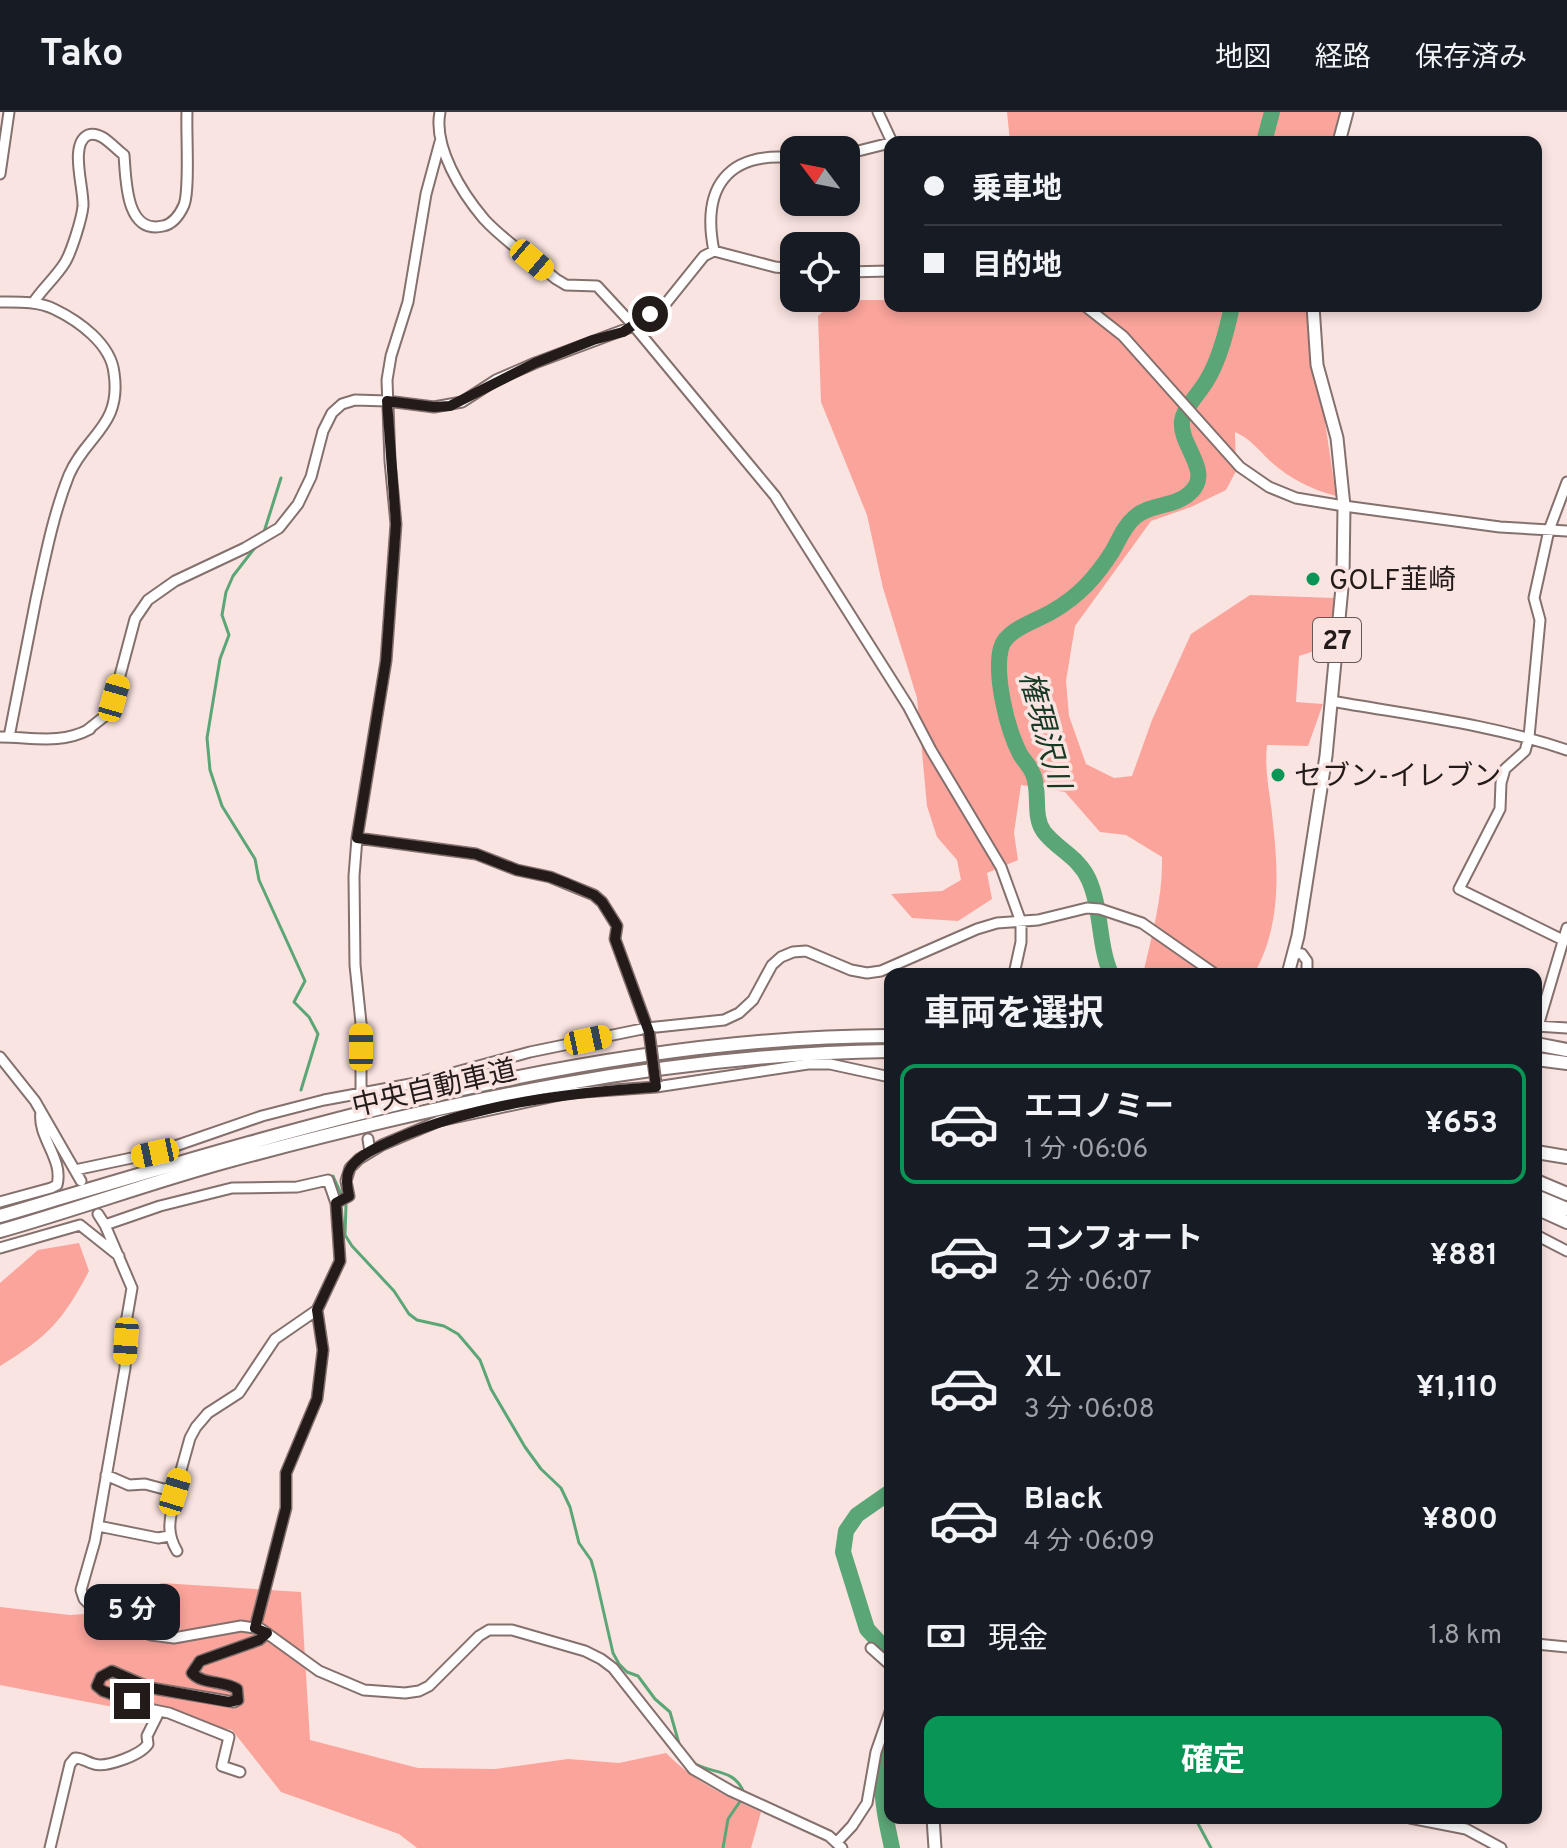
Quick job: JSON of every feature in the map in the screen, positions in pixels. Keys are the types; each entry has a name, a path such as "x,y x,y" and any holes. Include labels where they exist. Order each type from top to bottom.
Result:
{"highway":[{"path":"1542,1035 1567,1042"},
{"name":"中央自動車道","path":"0,1216 258,1140 514,1079 699,1049 843,1036 884,1036"},
{"path":"1542,1037 1567,1053"},
{"name":"中央自動車道","path":"0,1231 231,1161 550,1085 760,1056 884,1051"},
{"path":"1542,1053 1567,1053"},
{"path":"1542,1060 1567,1063"},
{"path":"1542,1153 1567,1157"},
{"path":"1542,1184 1567,1194"},
{"path":"1542,1199 1567,1209"},
{"path":"1542,1211 1567,1222"}],"main road":[{"path":"1341,136 1347,112"},
{"name":"27","path":"1290,968 1316,826 1343,577 1344,506 1337,438 1317,365 1313,312"},
{"path":"933,1824 935,1848"}],"street":[{"path":"0,174 9,112"},
{"path":"33,303 45,284 66,262 83,211 84,189 78,162 81,142 86,136 101,135 124,155 129,204 141,221 160,227 171,223 178,215 187,193 187,112"},
{"path":"361,1099 354,876 357,838 386,661 396,524 387,380 408,302 426,194 440,142 440,112"},
{"path":"878,112 888,136"},
{"path":"440,142 447,160 486,221 566,285 597,286 634,326 787,512 908,706 1001,867 1021,922 1021,942 1015,968"},
{"path":"860,151 884,145"},
{"path":"714,251 711,235 714,204 722,179 757,157 780,158"},
{"path":"0,302 33,303 53,308 103,345 114,371 115,401 106,423 80,454 69,475 48,541 4,737 55,740 74,737 105,716 114,698 135,619 148,600 175,581 279,528 298,504 311,477 323,431 332,413 342,404 355,400 450,406 535,363 634,326 667,302 704,256 714,251 780,268"},
{"path":"860,272 884,271"},
{"path":"1093,312 1123,336 1240,467 1269,487 1296,498 1344,506 1500,527 1567,531"},
{"path":"1563,940 1459,889 1500,809 1505,769 1525,751 1529,737 1540,620 1534,598 1549,530 1567,482"},
{"path":"1331,701 1529,737 1567,750"},
{"path":"357,838 476,854 517,870 550,877 594,895 617,926 615,939 648,1030 656,1085"},
{"path":"888,968 977,929 1087,908 1100,909 1142,923 1206,968"},
{"path":"1542,1012 1567,928"},
{"path":"75,1170 167,1150 262,1116 324,1100 361,1099 530,1052 648,1030 724,1020 739,1013 753,1000 772,965 793,952 806,951 851,970 867,973 884,970"},
{"path":"1294,953 1302,954 1307,968"},
{"path":"1542,1032 1567,1028"},
{"path":"0,1057 41,1111 81,1181"},
{"path":"336,1203 349,1196 346,1181 350,1168 370,1152 439,1121 490,1109 569,1093 656,1085 808,1064 830,1064 884,1076"},
{"path":"0,1202 57,1185 58,1170 40,1121 41,1111"},
{"path":"368,1139 370,1152"},
{"path":"105,1225 160,1206 232,1188 297,1187 328,1180 336,1203 340,1261 317,1310 275,1339 239,1393 208,1413 190,1438 169,1516 169,1536 177,1551"},
{"path":"98,1214 132,1288 127,1317 125,1368 98,1526 81,1590 84,1599 94,1609 151,1635 174,1638 241,1626 255,1628 333,1679 379,1693 419,1691 429,1686 479,1636 489,1630 512,1630 585,1651 613,1668 693,1769 840,1845 867,1803 876,1752 884,1729"},
{"path":"0,1248 80,1225 119,1256"},
{"path":"1542,1238 1567,1251"},
{"path":"255,1628 286,1508 286,1473 317,1399 323,1350 317,1310"},
{"path":"106,1475 129,1485 145,1484 175,1492"},
{"path":"98,1526 158,1538 169,1536"},
{"path":"240,1772 222,1766 229,1737 103,1691 97,1686 101,1677 112,1671 151,1688 234,1702 238,1700 237,1689 232,1685 198,1679 192,1673 194,1668 200,1661 259,1640 267,1633"},
{"path":"1542,1645 1567,1647"},
{"path":"871,1648 884,1660"},
{"path":"50,1848 70,1764 75,1758 81,1758 95,1765 104,1765 143,1752 157,1716 154,1710"},
{"path":"1441,1824 1466,1829 1501,1848"}],"shaded area":[{"path":"1007,112 1351,112 1340,136 1009,136"},
{"path":"860,300 884,300 884,312 1309,312 1336,496 1292,477 1235,432 1236,471 1226,490 1151,521 1075,626 1066,681 1069,716 1086,764 1114,778 1132,776 1152,720 1191,634 1250,595 1335,598 1327,647 1299,656 1296,702 1323,704 1308,746 1267,745 1276,901 1269,939 1257,968 1144,968 1159,901 1162,857 1126,835 1100,832 1065,792 1021,785 1014,833 1018,860 987,873 992,899 958,921 912,918 891,894 942,891 961,880 957,860 937,837 927,806 917,698 883,588 867,515 821,402 818,316 822,312 860,312"},
{"path":"79,1243 89,1271 71,1303 42,1336 0,1366 0,1283 38,1250"},
{"path":"161,1583 301,1592 310,1740 418,1768 495,1769 568,1759 619,1763 666,1753 698,1780 761,1812 751,1848 417,1848 399,1834 281,1792 232,1730 0,1685 0,1607 70,1615 143,1610"}],"waterway":[{"name":"権現沢川","path":"1266,136 1272,112"},
{"name":"権現沢川","path":"1109,968 1089,880 1080,865 1040,826 1032,771 1020,754 1006,717 999,672 1001,648 1015,631 1062,605 1086,585 1135,517 1184,498 1196,485 1197,468 1185,440 1182,421 1216,363 1230,312"},
{"path":"264,532 281,478"},
{"path":"257,545 233,576 226,592 222,615 229,635 220,659 207,738 210,770 222,806 255,859 259,880 305,981 294,1002 309,1017 318,1034 301,1090"},
{"path":"333,1176 346,1205 345,1235 352,1246 394,1291 409,1314 417,1320 444,1326 458,1334 480,1360 491,1389 525,1447 541,1469 561,1488 570,1507 579,1543 591,1560 613,1653 619,1664 627,1672 638,1676 655,1699 670,1712 680,1747"},
{"name":"権現沢川","path":"884,1496 857,1515 846,1531 843,1552 867,1629 884,1647"},
{"path":"692,1762 728,1775 744,1793"},
{"name":"権現沢川","path":"884,1771 884,1799"},
{"path":"723,1848 728,1819 741,1800"},
{"name":"権現沢川","path":"887,1824 892,1848"},
{"path":"1198,1824 1211,1848"}],"place":[{"name":"GOLF韮崎","path":"1313,579"},
{"name":"セブン-イレブン","path":"1278,775"}],"route":[{"path":"132,1701 103,1691 97,1686 101,1677 112,1671 151,1688 229,1702 238,1700 237,1689 232,1685 198,1679 192,1673 194,1668 200,1661 259,1640 267,1633 255,1628 286,1508 286,1473 317,1399 323,1350 317,1310 340,1261 336,1203 349,1196 346,1181 350,1168 382,1145 439,1121 569,1093 656,1087 649,1032 615,939 617,926 594,895 550,877 517,870 476,854 357,838 386,661 396,524 387,401 450,406 462,402 496,380 535,363 593,340 623,332 650,314"}]}
